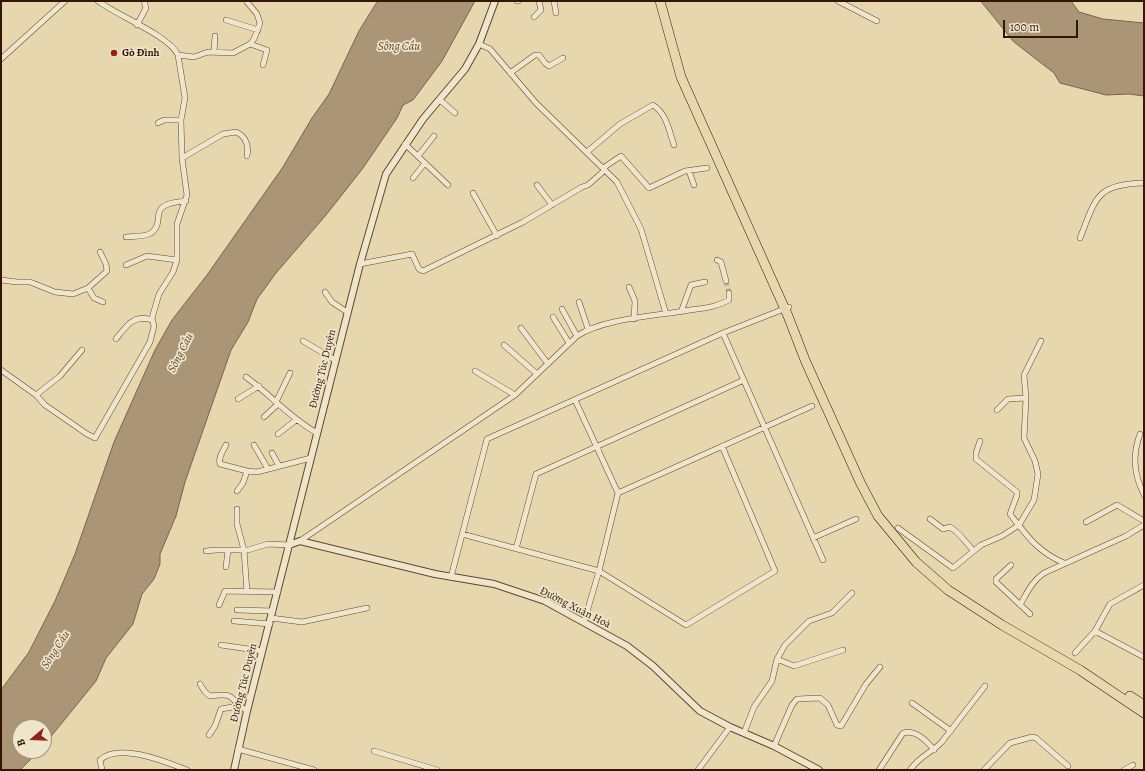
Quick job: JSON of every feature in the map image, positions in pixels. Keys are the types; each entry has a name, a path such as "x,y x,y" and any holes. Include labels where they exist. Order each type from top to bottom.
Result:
{"highway":[{"path":"660,1 681,76 871,493 890,525 936,574 954,588 1144,705"},
{"path":"666,1 685,74 787,308 805,360 867,495 887,527 916,562 948,590 979,611 1080,670 1144,713"}],"street":[{"path":"1,59 65,1"},
{"path":"1,370 36,395 45,405 95,438 150,342 154,326 152,320 159,294 173,272 177,260 177,224 187,195 182,158 181,120 185,98 178,55 175,49 162,38 137,25 98,1"},
{"path":"137,25 146,8 144,1"},
{"name":"Đường Túc Duyên","path":"234,770 247,711 347,312 386,174 423,119 465,69 479,44 495,1"},
{"path":"534,17 541,10 539,1"},
{"path":"554,1 556,13"},
{"path":"838,1 877,21"},
{"path":"178,55 194,57 205,52 233,53 250,44 258,30 260,20 247,2"},
{"path":"226,20 258,30"},
{"path":"214,52 215,36"},
{"path":"250,44 267,50 263,65"},
{"path":"479,44 490,49 536,103 617,182 640,226 666,314"},
{"path":"510,73 535,55 539,55 549,66 563,58"},
{"path":"440,100 455,114"},
{"path":"587,152 620,124 653,105 669,124 669,132 674,145"},
{"path":"158,123 164,120 181,120"},
{"path":"182,158 223,134 236,132 245,140 248,150 247,156"},
{"path":"418,156 434,136"},
{"path":"405,144 448,186"},
{"path":"360,264 410,254 413,255 421,271 423,271 497,236 588,185 604,168 621,156 649,188 682,172 707,168"},
{"path":"413,178 425,163"},
{"path":"689,171 694,185"},
{"path":"1080,238 1094,203 1104,191 1118,184 1144,183"},
{"path":"537,185 552,205"},
{"path":"473,193 497,236"},
{"path":"126,237 149,235 154,230 160,210 163,206 186,201"},
{"path":"1,280 30,282 55,292 73,294 88,288 107,271 108,268 100,252"},
{"path":"126,265 147,256 177,260"},
{"path":"717,260 721,262 726,281"},
{"path":"681,312 691,285 705,282"},
{"path":"629,287 635,301 634,319"},
{"path":"88,288 94,298 103,302"},
{"path":"325,292 332,302 347,312"},
{"path":"206,551 244,550 268,544 288,545 300,541 515,395 577,336 588,329 634,319 717,306 729,300 729,293"},
{"path":"579,302 588,329"},
{"path":"451,577 487,440 723,333 787,308"},
{"path":"562,309 577,336"},
{"path":"116,339 137,318 144,317 152,320"},
{"path":"553,317 570,343"},
{"path":"521,328 548,364"},
{"path":"723,333 823,560"},
{"path":"304,340 335,360"},
{"path":"898,528 953,568 973,550 1002,536 1019,525 1034,500 1037,486 1038,474 1035,461 1024,438 1026,398 1024,375 1041,341"},
{"path":"504,345 537,374"},
{"path":"36,395 60,376 82,350"},
{"path":"475,371 515,395"},
{"path":"264,417 277,403 290,374"},
{"path":"246,377 259,386 296,420 317,433"},
{"path":"516,549 536,474 744,380"},
{"path":"238,399 259,386"},
{"path":"997,410 1008,399 1026,398"},
{"path":"575,400 618,493 599,571 584,622"},
{"path":"618,493 812,406"},
{"path":"278,434 296,420"},
{"path":"1140,434 1134,459 1136,473 1144,495"},
{"path":"980,441 976,453 976,459 1017,492 1010,514 1041,551 1064,563"},
{"path":"226,445 219,461 220,464 247,471 257,472 311,458"},
{"path":"254,445 268,469"},
{"path":"462,534 599,571 686,625 775,571 722,446"},
{"path":"272,453 279,466"},
{"path":"237,491 243,483 247,471"},
{"path":"1086,522 1117,505 1144,522"},
{"path":"237,508 237,524 244,550 247,592"},
{"path":"814,538 856,519"},
{"path":"930,519 943,529 950,527 959,532 963,541 973,550"},
{"path":"1020,605 1036,578 1064,563 1113,542 1144,525"},
{"name":"Đường Xuân Hoà","path":"300,541 451,577 494,584 545,601 627,646 653,666 700,711 730,727 774,746 819,770"},
{"path":"226,567 228,550"},
{"path":"1012,565 996,579 996,582 1030,614"},
{"path":"1075,652 1094,631 1110,604 1144,585"},
{"path":"219,605 225,591 278,592"},
{"path":"744,733 754,707 772,681 777,659 785,646 809,620 832,613 852,592"},
{"path":"234,621 302,622 367,608"},
{"path":"237,610 273,611"},
{"path":"1094,631 1144,657"},
{"path":"221,645 262,651"},
{"path":"777,659 794,666 843,650"},
{"path":"774,746 792,705 797,699 820,698 828,705 837,725 841,726 866,684 880,667"},
{"path":"200,684 205,692 210,696 226,694 231,696 238,706 247,711"},
{"path":"910,770 922,756 934,750 951,731 985,686"},
{"path":"912,703 951,731"},
{"path":"209,735 221,709 238,706"},
{"path":"698,770 730,727"},
{"path":"879,770 903,733 913,732 925,740 934,750"},
{"path":"984,770 1010,743 1032,737 1036,738 1068,766"},
{"path":"238,749 314,770"},
{"path":"374,751 437,770"},
{"path":"102,770 100,760 103,757 120,753 154,757 187,770"},
{"path":"1124,770 1133,765"}],"water":[{"name":"Sông Cầu","path":"378,1 475,1 442,61 413,100 403,105 397,118 363,168 326,215 276,273 257,299 248,322 231,350 185,482 176,516 160,554 160,564 154,579 142,594 133,624 106,658 96,681 52,735 52,719 12,719 12,759 31,759 20,770 1,770 1,690 29,652 55,601 75,554 114,442 155,350 172,320 207,275 283,167 312,118 329,94 359,31"},
{"path":"981,1 1071,1 1079,12 1103,19 1144,23 1144,96 1129,94 1106,95 1060,83 1054,73 1014,42"}],"tunnel":[{"path":"726,281 729,293"}],"place":[{"name":"Gò Đình","path":"114,53"}]}
